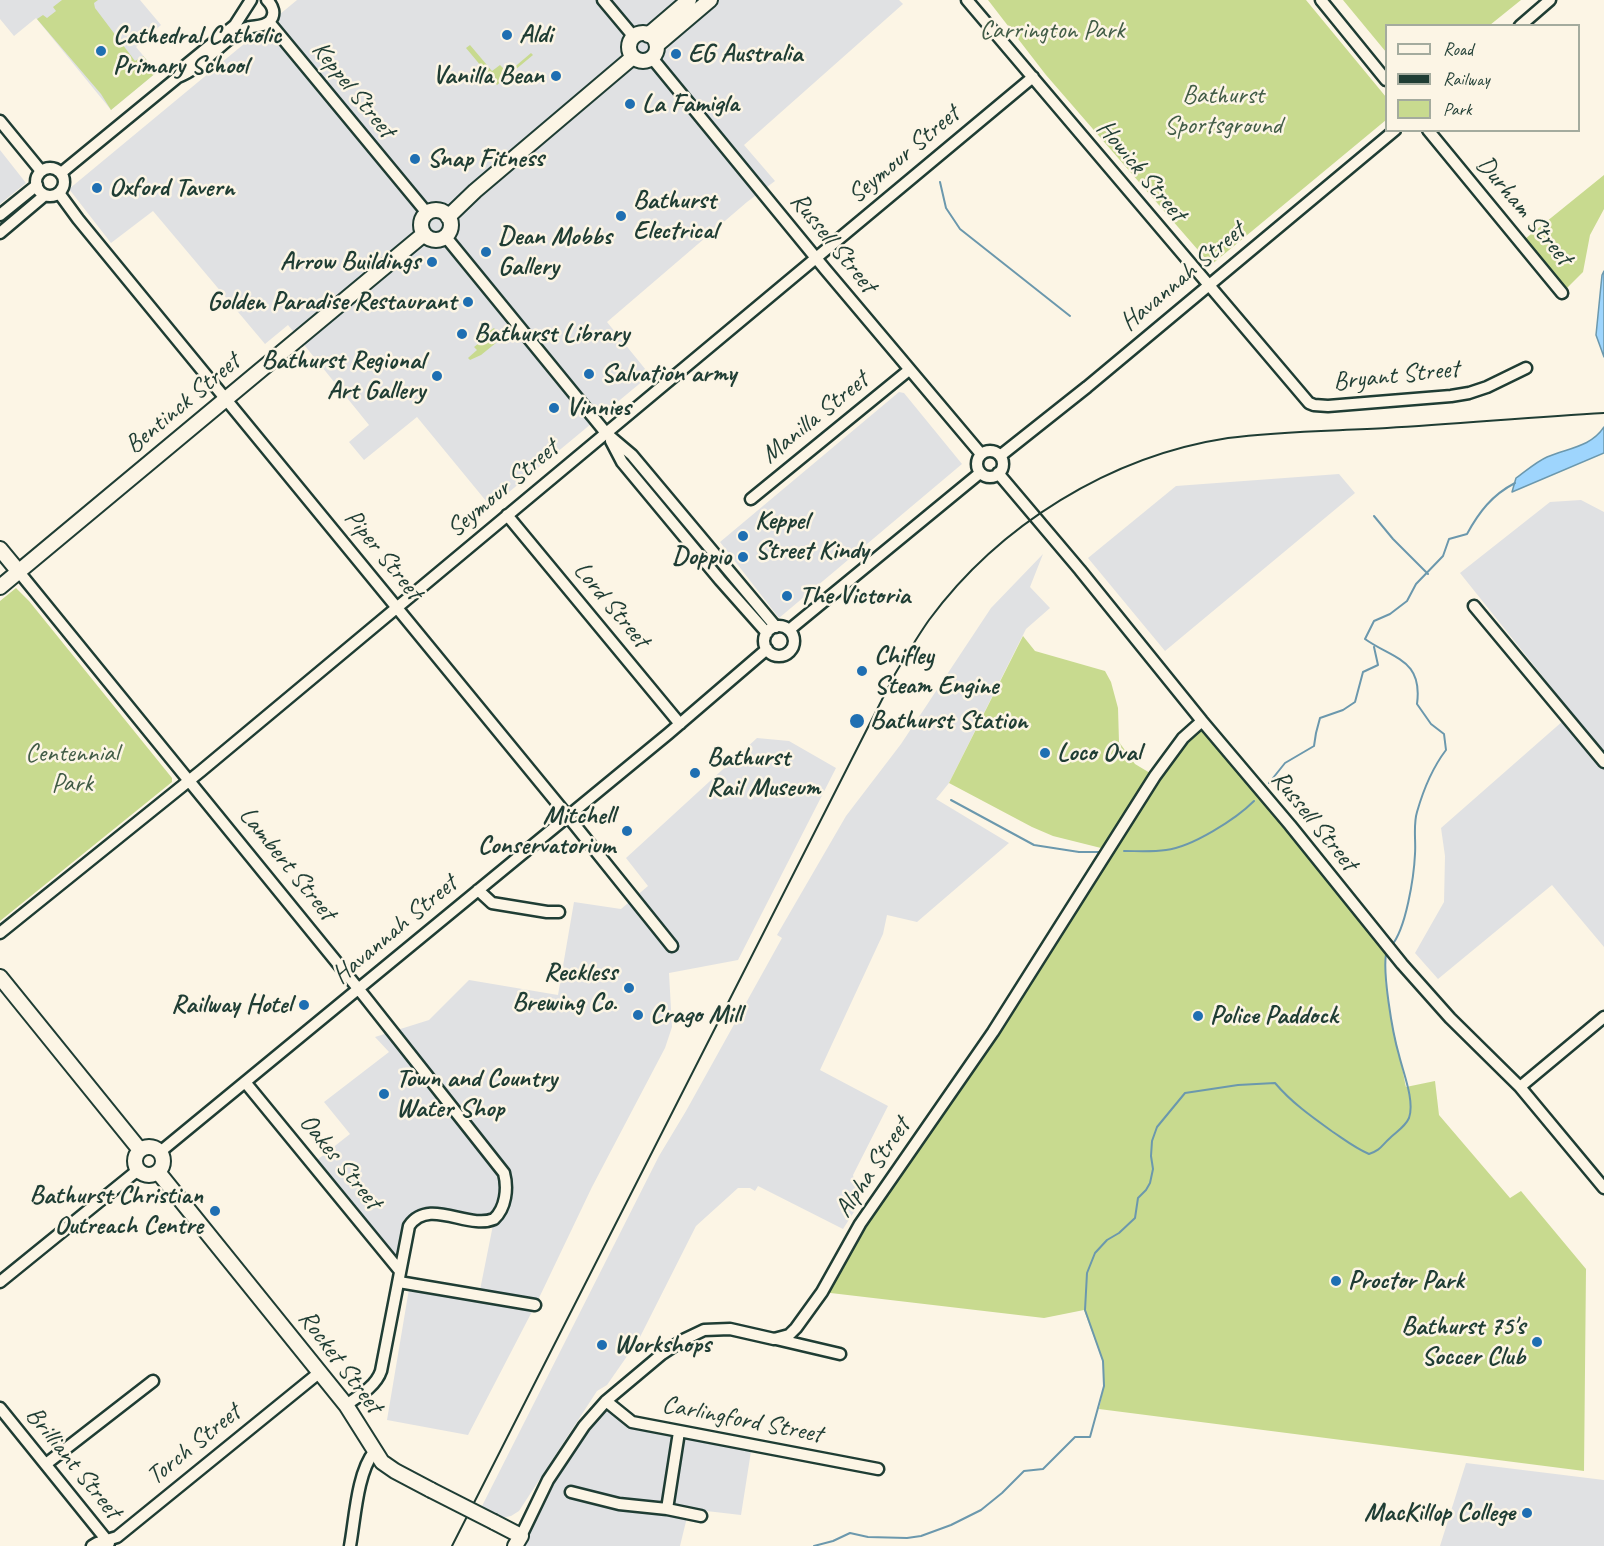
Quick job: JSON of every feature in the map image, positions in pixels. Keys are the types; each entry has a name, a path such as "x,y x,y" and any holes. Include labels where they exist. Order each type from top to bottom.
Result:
{"main road":[{"path":"653,46 641,34 634,37 629,45 633,57 641,61 653,46 689,0"},
{"path":"653,46 710,0"},
{"path":"448,217 474,191 633,57"},
{"path":"436,210 448,217 450,229 445,236 436,239 424,234 421,225 427,213 436,210"},
{"name":"Bentinck Street","path":"0,586 424,234"},
{"name":"Lambert Street","path":"0,549 19,572"},
{"path":"0,977 140,1149"},
{"path":"153,1147 160,1152 163,1165 158,1172 150,1175 138,1170 135,1157 140,1149 153,1147"},
{"name":"Rocket Street","path":"158,1172 346,1405 382,1462 396,1472 494,1522 518,1541"}],"street":[{"path":"61,173 178,77 186,65 235,25 250,0"},
{"path":"603,0 634,37"},
{"name":"Howick Street","path":"967,0 1304,399"},
{"path":"1321,0 1385,79"},
{"path":"1522,24 1550,0"},
{"path":"178,77 192,72 242,30 269,22 273,12 270,1"},
{"path":"245,11 248,20 254,25"},
{"name":"Keppel Street","path":"269,22 427,213"},
{"name":"Russell Street","path":"653,46 815,258 981,454"},
{"name":"Seymour Street","path":"0,933 189,781 1033,77"},
{"path":"0,121 41,171"},
{"name":"Havannah Street","path":"1000,456 1087,387 1393,132"},
{"name":"Durham Street","path":"1430,132 1562,293"},
{"path":"51,168 61,173 64,181 59,193 50,196 40,191 37,178 41,171 51,168"},
{"path":"0,215 37,185"},
{"name":"Piper Street","path":"59,193 672,946"},
{"path":"0,233 45,195"},
{"path":"445,236 606,433 632,455 658,496 720,580 771,630"},
{"name":"Bryant Street","path":"1304,399 1321,406 1451,396 1487,387 1526,368"},
{"name":"Manilla Street","path":"751,499 909,370"},
{"path":"991,451 1000,456 1002,463 998,473 991,476 980,473 977,463 981,454 991,451"},
{"path":"789,630 980,473"},
{"name":"Russell Street","path":"998,473 1402,963 1450,1017 1521,1087 1604,1188"},
{"path":"658,496 730,573 771,630"},
{"name":"Lord Street","path":"507,515 680,724"},
{"name":"Lambert Street","path":"19,572 359,989 501,1168 506,1179 505,1199 501,1212 494,1219 479,1221 431,1214 416,1218 406,1233 400,1276"},
{"path":"720,580 730,573"},
{"path":"1474,606 1604,762"},
{"path":"785,627 789,630 794,638 790,651 777,656 767,649 765,643 771,630 785,627"},
{"name":"Havannah Street","path":"160,1152 680,724 767,649"},
{"name":"Alpha Street","path":"774,1339 789,1335 822,1292 860,1224 993,1032 1155,776 1183,738 1202,721"},
{"path":"478,890 492,903 559,912"},
{"path":"1521,1087 1604,1017"},
{"name":"Oakes Street","path":"245,1082 400,1276"},
{"path":"0,1282 138,1170"},
{"path":"346,1405 380,1376 400,1276 535,1305"},
{"path":"518,1541 548,1480 584,1426 606,1401 662,1354 683,1340 704,1330 730,1329 840,1354"},
{"name":"Torch Street","path":"92,1546 109,1543 117,1537 320,1372"},
{"path":"46,1464 153,1381"},
{"name":"Carlingford Street","path":"606,1401 632,1422 878,1469"},
{"name":"Brilliant Street","path":"0,1408 109,1543"},
{"path":"667,1509 679,1432"},
{"path":"350,1546 363,1473 374,1452"},
{"path":"571,1492 618,1504 667,1509 701,1516"}],"shaded area":[{"name":"Cathedral Catholic Primary School","path":"0,0 140,0 161,25 136,47 157,72 111,110 36,18 14,36 0,19"},
{"path":"297,0 899,0 903,4 744,145 775,181 747,202 607,322 650,375 491,507 417,417 364,460 349,442 369,425 288,325 265,344 153,211 111,243 69,189"},
{"path":"0,150 26,183 0,204"},
{"path":"899,392 904,393 962,464 779,618 720,542"},
{"path":"1339,474 1355,493 1165,651 1088,558 1176,486"},
{"path":"1581,500 1604,512 1604,947 1552,885 1438,979 1415,953 1444,902 1445,856 1441,828 1572,713 1460,573 1550,502"},
{"path":"1043,554 1030,587 1050,608 1026,629 949,783 936,799 1009,843 917,922 887,915 883,934 820,1070 888,1106 853,1175 859,1204 843,1229 758,1186 755,1191 750,1188 738,1188 696,1226 639,1339 607,1385 597,1391 519,1511 502,1518 481,1508 659,1156 782,938 777,935 846,816 901,744 991,608"},
{"path":"757,738 789,741 836,768 738,960 669,973 672,1027 665,1048 592,1187 538,1300 468,1435 387,1420 410,1283 479,1295 494,1220 439,1215 416,1218 400,1271 312,1164 350,1134 324,1102 389,1052 375,1037 429,1020 469,980 558,995 574,902 621,909 648,886 626,858"},
{"path":"606,1401 632,1423 752,1445 741,1515 689,1509 680,1546 515,1546 541,1493"},
{"name":"MacKillop College","path":"1466,1463 1604,1480 1604,1546 1440,1546"}],"green space":[{"name":"Cathedral Catholic Primary School","path":"62,0 98,0 94,3 95,8 135,61 143,56 157,72 111,110 101,94 37,19 43,15 47,18 56,11 53,7"},
{"name":"Bathurst Sportsground","path":"988,0 1306,0 1385,96 1385,121 1211,265 1046,75"},
{"path":"1343,0 1521,0 1491,24 1385,24 1385,51"},
{"path":"470,45 492,71 500,65 505,70 508,67 511,70 531,53 533,55 497,85 466,48"},
{"path":"1604,175 1604,209 1590,235 1583,272 1562,293 1520,243"},
{"path":"494,328 502,338 481,355 470,360 468,358 477,350 474,347 483,340 481,337"},
{"name":"Centennial Park","path":"16,588 172,778 172,782 0,921 0,601"},
{"path":"1023,636 1035,651 1105,671 1111,682 1118,708 1119,742 1135,764 1155,776 1202,721 1388,950 1385,978 1406,1087 1435,1081 1439,1115 1510,1198 1521,1191 1586,1269 1584,1471 1099,1409 1104,1386 1103,1362 1084,1310 1044,1318 822,1292 1109,850 1053,836 949,783"}],"water":[{"path":"1604,271 1604,357 1596,335"},
{"path":"1604,427 1604,453 1512,492 1516,478 1535,464 1547,457 1586,443 1599,434"}],"waterway":[{"path":"940,182 946,208 960,229 1070,316"},
{"path":"1391,946 1401,928 1411,889 1417,812 1429,780 1446,750 1444,734 1431,724 1417,704 1418,689 1411,669 1395,656 1365,639 1374,621 1390,614 1407,601 1416,584 1443,556 1449,539 1467,534 1487,505 1499,493 1515,483"},
{"path":"1374,516 1428,574"},
{"path":"1269,783 1285,763 1314,746 1320,718 1343,710 1355,702 1363,672 1378,665 1374,647"},
{"path":"951,800 1034,845 1079,852 1101,852"},
{"path":"1124,851 1161,851 1188,844 1225,824 1254,801"},
{"path":"814,1546 850,1533 868,1537 907,1538 921,1536 951,1525 981,1510 1024,1471 1043,1469 1075,1437 1090,1437 1104,1386 1103,1361 1085,1310 1087,1273 1095,1253 1107,1240 1119,1233 1135,1218 1138,1198 1150,1183 1153,1169 1152,1141 1157,1127 1185,1093 1238,1085 1275,1083 1310,1115 1350,1144 1369,1154 1379,1149 1403,1127 1409,1118 1411,1103 1388,1002 1387,950"}],"railway":[{"path":"452,1546 895,674 929,620 957,586 989,554 1023,525 1100,478 1184,447 1228,438 1267,434 1604,413"}],"place":[{"name":"Aldi","path":"507,35"},
{"name":"Cathedral Catholic Primary School","path":"101,51"},
{"name":"EG Australia","path":"676,54"},
{"name":"Vanilla Bean","path":"556,76"},
{"name":"La Famigla","path":"630,104"},
{"name":"Snap Fitness","path":"415,159"},
{"name":"Oxford Tavern","path":"97,188"},
{"name":"Bathurst Electrical","path":"621,216"},
{"name":"Dean Mobbs Gallery","path":"486,252"},
{"name":"Arrow Buildings","path":"432,262"},
{"name":"Golden Paradise Restaurant","path":"468,302"},
{"name":"Bathurst Library","path":"462,334"},
{"name":"Salvation army","path":"589,374"},
{"name":"Bathurst Regional Art Gallery","path":"437,376"},
{"name":"Vinnies","path":"554,408"},
{"name":"Keppel Street Kindy","path":"743,536"},
{"name":"Doppio","path":"743,557"},
{"name":"The Victoria","path":"787,596"},
{"name":"Chifley Steam Engine","path":"862,671"},
{"name":"Bathurst Station","path":"857,721"},
{"name":"Loco Oval","path":"1045,753"},
{"name":"Bathurst Rail Museum","path":"695,773"},
{"name":"Mitchell Conservatorium","path":"627,831"},
{"name":"Reckless Brewing Co.","path":"629,988"},
{"name":"Railway Hotel","path":"304,1005"},
{"name":"Crago Mill","path":"638,1015"},
{"name":"Police Paddock","path":"1198,1016"},
{"name":"Town and Country Water Shop","path":"384,1094"},
{"name":"Bathurst Christian Outreach Centre","path":"215,1211"},
{"name":"Proctor Park","path":"1336,1281"},
{"name":"Bathurst 75's Soccer Club","path":"1537,1342"},
{"name":"Workshops","path":"602,1345"},
{"name":"MacKillop College","path":"1527,1513"}],"park label":[{"name":"Carrington Park","path":"1052,31"}]}
